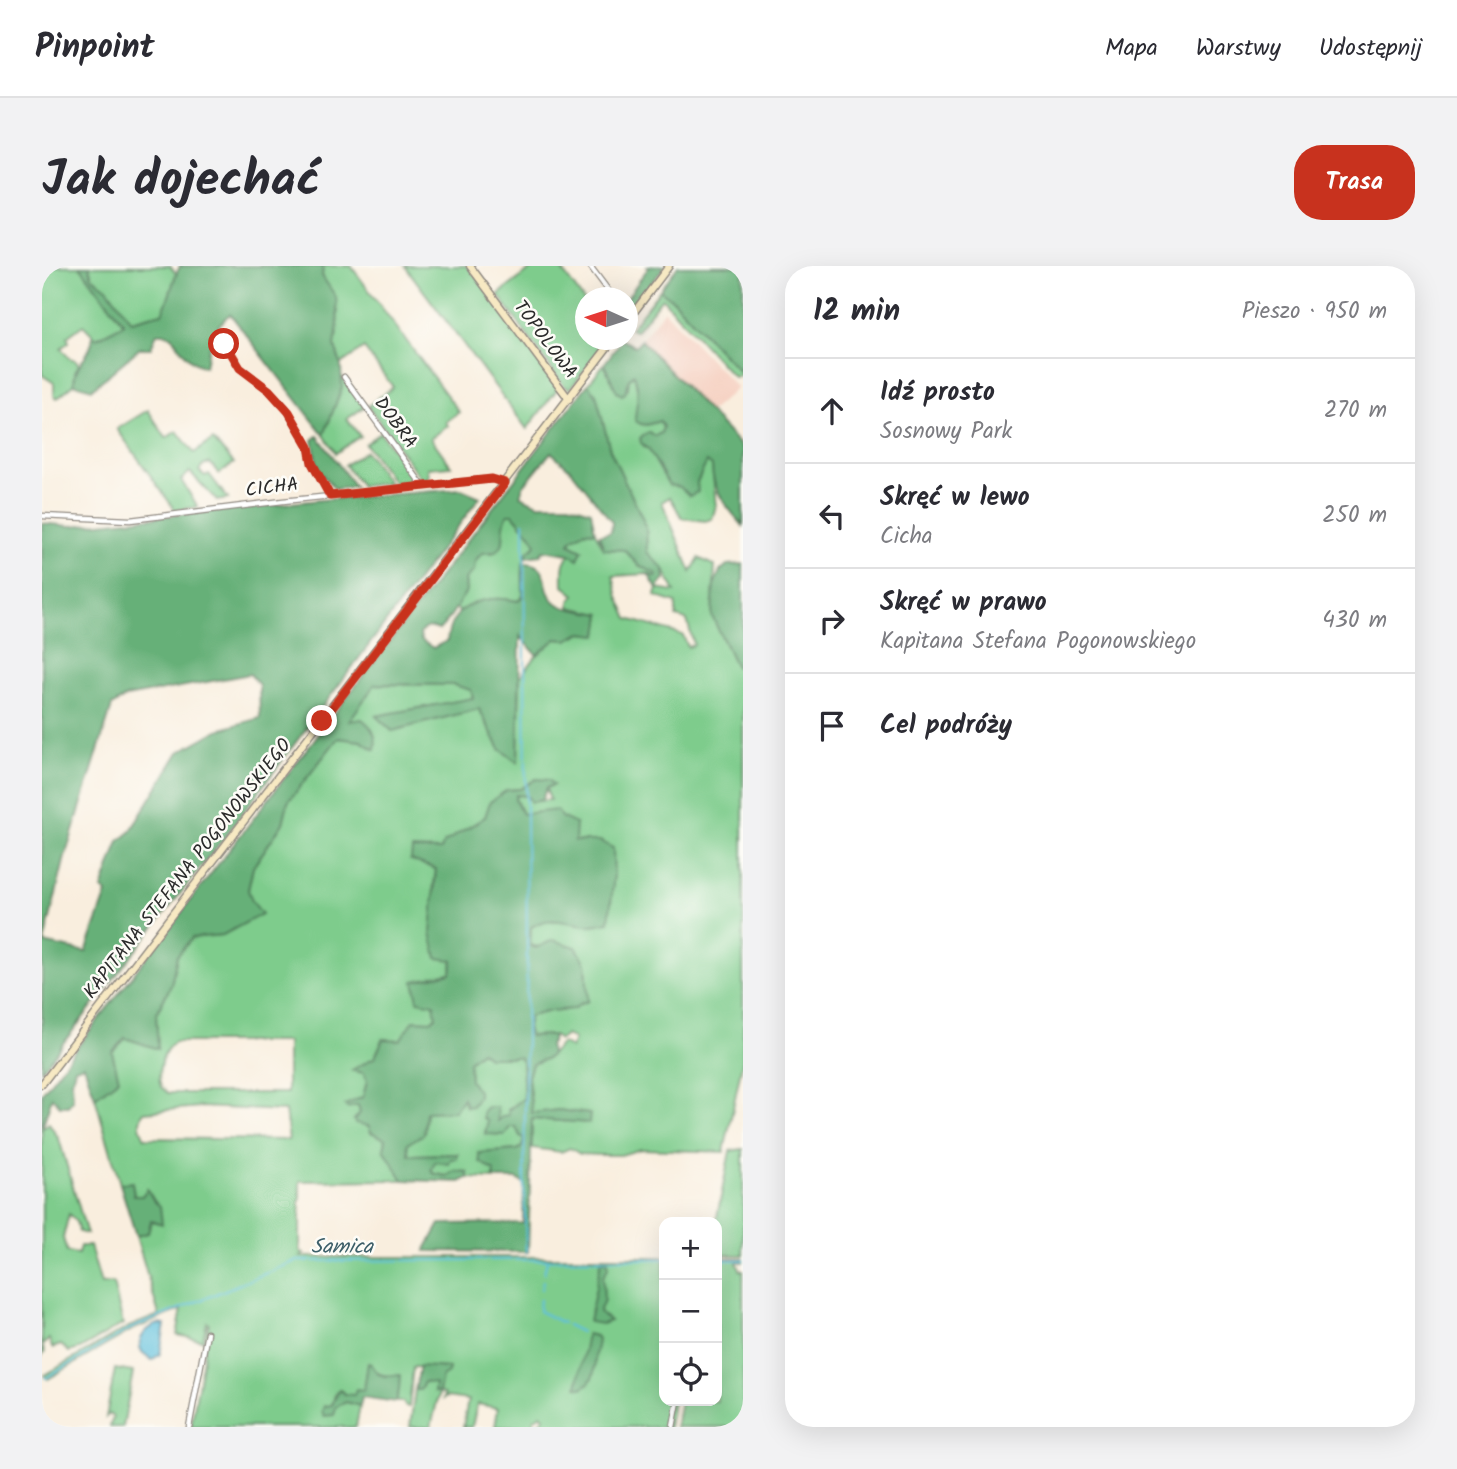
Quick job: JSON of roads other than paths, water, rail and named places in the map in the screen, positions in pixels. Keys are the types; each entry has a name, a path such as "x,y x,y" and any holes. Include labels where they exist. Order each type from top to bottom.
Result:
{"main road":[{"name":"TOPOLOWA","path":"470,266 569,399"},
{"path":"638,305 669,266"},
{"name":"KAPITANA STEFANA POGONOWSKIEGO","path":"42,1084 606,350"}],"street":[{"path":"590,266 606,287"},
{"path":"215,338 228,348 240,368 269,390 286,408 309,447 312,463 330,496"},
{"name":"DOBRA","path":"344,377 424,486"},
{"name":"CICHA","path":"42,516 130,520 492,479 505,483"},
{"path":"189,1427 207,1333"},
{"path":"673,1427 677,1406"}],"water":[{"path":"159,1324 165,1325 160,1354 152,1360 142,1352 140,1342 147,1330"}],"waterway":[{"path":"524,522 526,1253"},
{"name":"Samica","path":"46,1378 130,1329 296,1261 659,1259"},
{"name":"Samica","path":"722,1260 743,1260"},
{"path":"544,1273 547,1261"},
{"path":"541,1289 543,1281"},
{"path":"540,1299 539,1311 563,1323"},
{"path":"567,1325 581,1332"}]}
